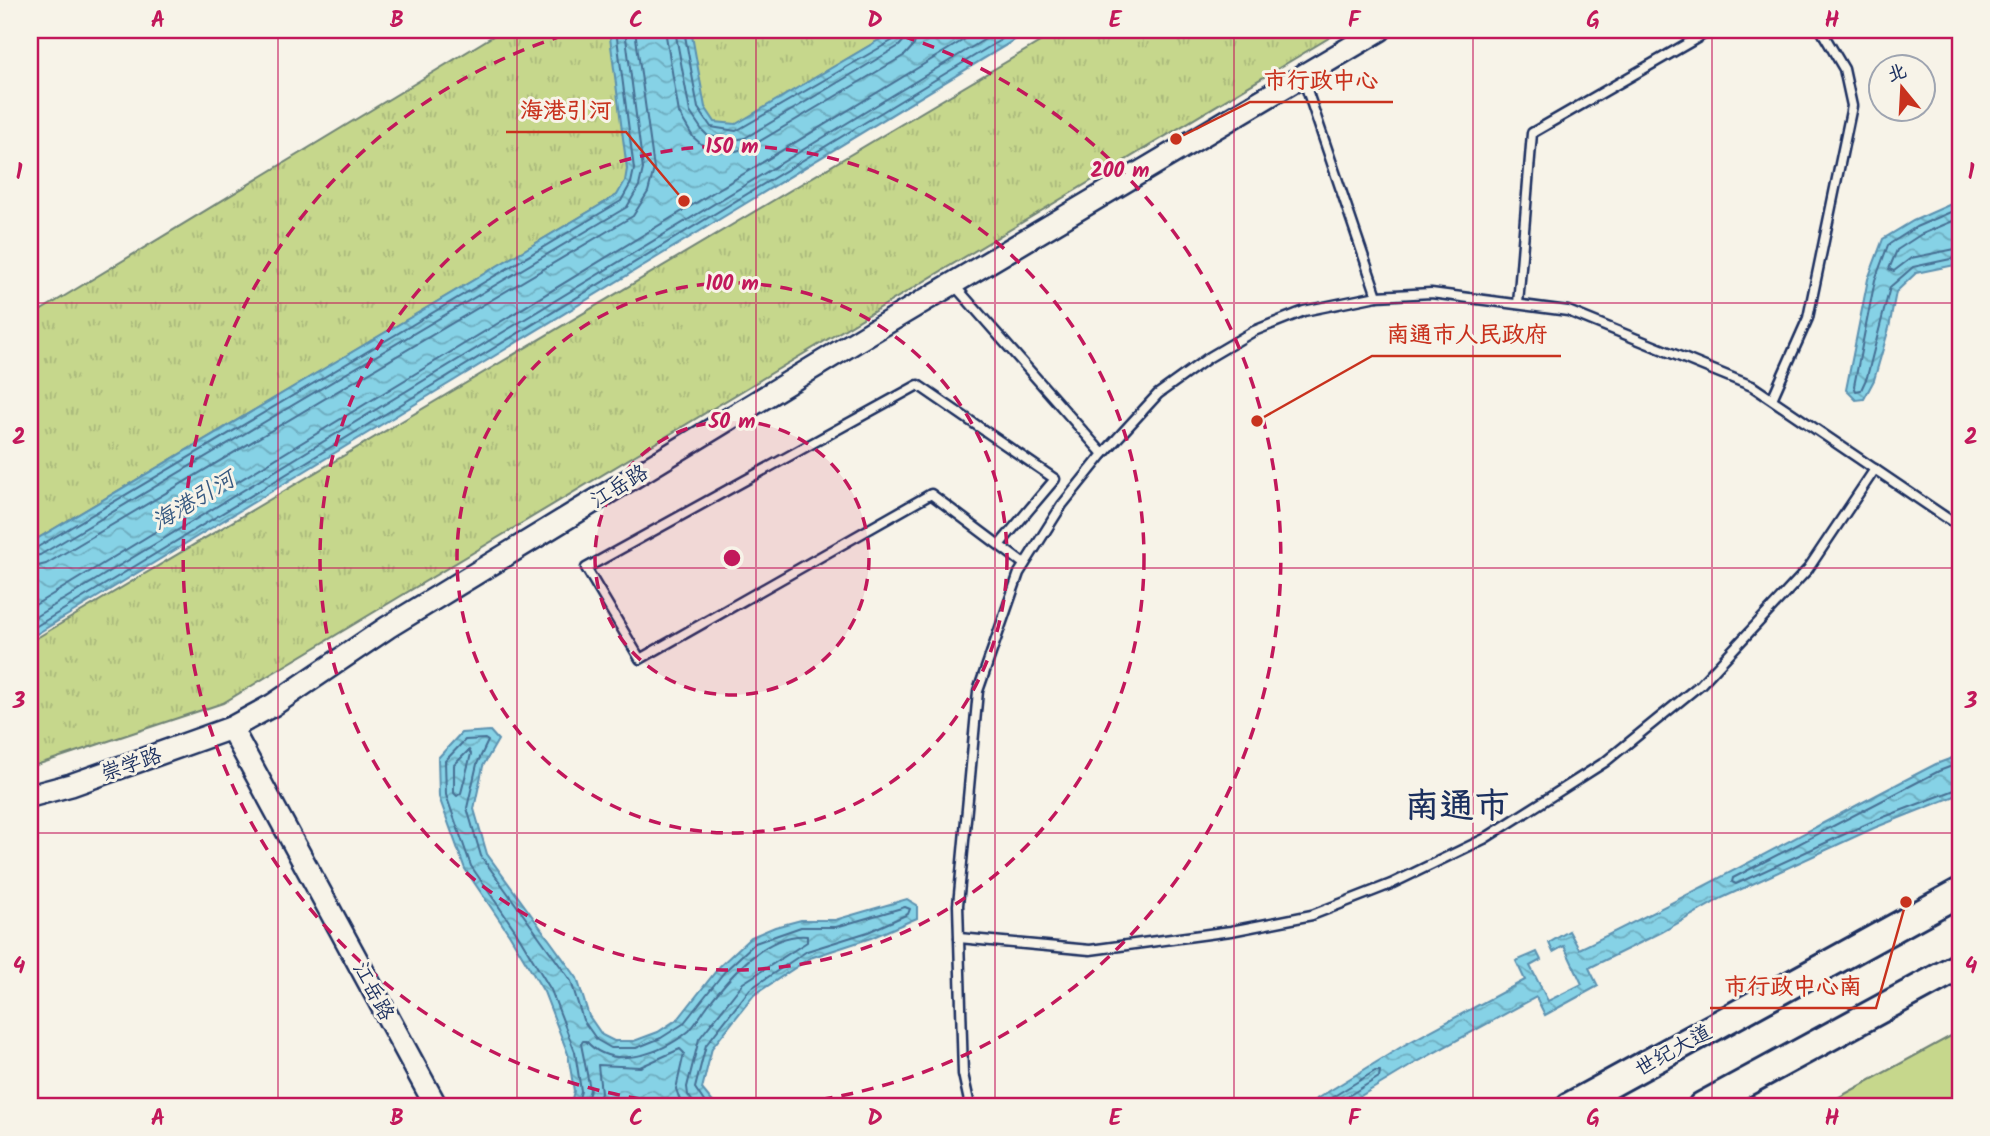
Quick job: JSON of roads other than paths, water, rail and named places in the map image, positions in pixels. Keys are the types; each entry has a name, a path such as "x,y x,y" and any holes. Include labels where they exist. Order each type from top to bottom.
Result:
{"main road":[{"name":"世纪大道","path":"1570,1106 1960,892"},
{"path":"1702,1106 1960,966"}],"street":[{"name":"江岳路","path":"436,1106 231,728 273,705 388,627 953,283 1380,30"},
{"name":"崇学路","path":"30,796 71,785 231,728"}],"lane":[{"path":"1518,304 1532,133 1711,30"},
{"path":"1772,399 1808,318 1853,106 1844,69 1821,30"},
{"path":"1302,75 1377,296"},
{"path":"953,283 1102,454"},
{"path":"971,1106 963,1074 958,905 978,691 1019,573 1062,505 1102,454 1158,394 1208,358 1254,331 1304,311 1377,296 1431,293 1568,311 1752,386 1960,527"},
{"path":"1000,544 1055,479 918,386 586,568 640,659 931,494 1024,564"},
{"path":"959,938 1090,950 1231,931 1312,915 1391,884 1484,839 1605,762 1701,684 1808,569 1875,469"}],"water":[{"path":"609,30 691,30 705,107 715,122 736,124 896,30 1031,30 30,638 30,543 617,195 625,181 627,169"},
{"path":"1960,200 1960,264 1916,273 1896,292 1874,380 1864,399 1856,400 1846,390 1868,279 1883,239 1913,221"},
{"path":"490,731 498,740 483,766 474,809 487,854 577,978 589,1016 602,1035 614,1041 634,1041 658,1032 679,1018 720,966 751,937 775,927 801,920 835,920 907,899 917,905 917,918 871,938 810,958 754,995 712,1048 702,1089 716,1106 570,1106 574,1091 568,1054 544,992 465,869 439,797 438,758 461,733"},
{"path":"1960,755 1960,794 1874,828 1722,898 1662,932 1589,968 1598,986 1545,1015 1536,997 1417,1062 1344,1106 1305,1106 1406,1044 1525,980 1516,961 1537,952 1541,960 1530,966 1548,1001 1582,984 1564,946 1553,952 1549,943 1569,931 1579,949 1936,764"}],"place":[{"name":"市行政中心","path":"1176,139"},
{"name":"海港引河","path":"684,201"},
{"name":"南通市人民政府","path":"1257,421"},
{"name":"市行政中心南","path":"1906,902"}],"district":[{"name":"南通市","path":"1457,805"}]}
